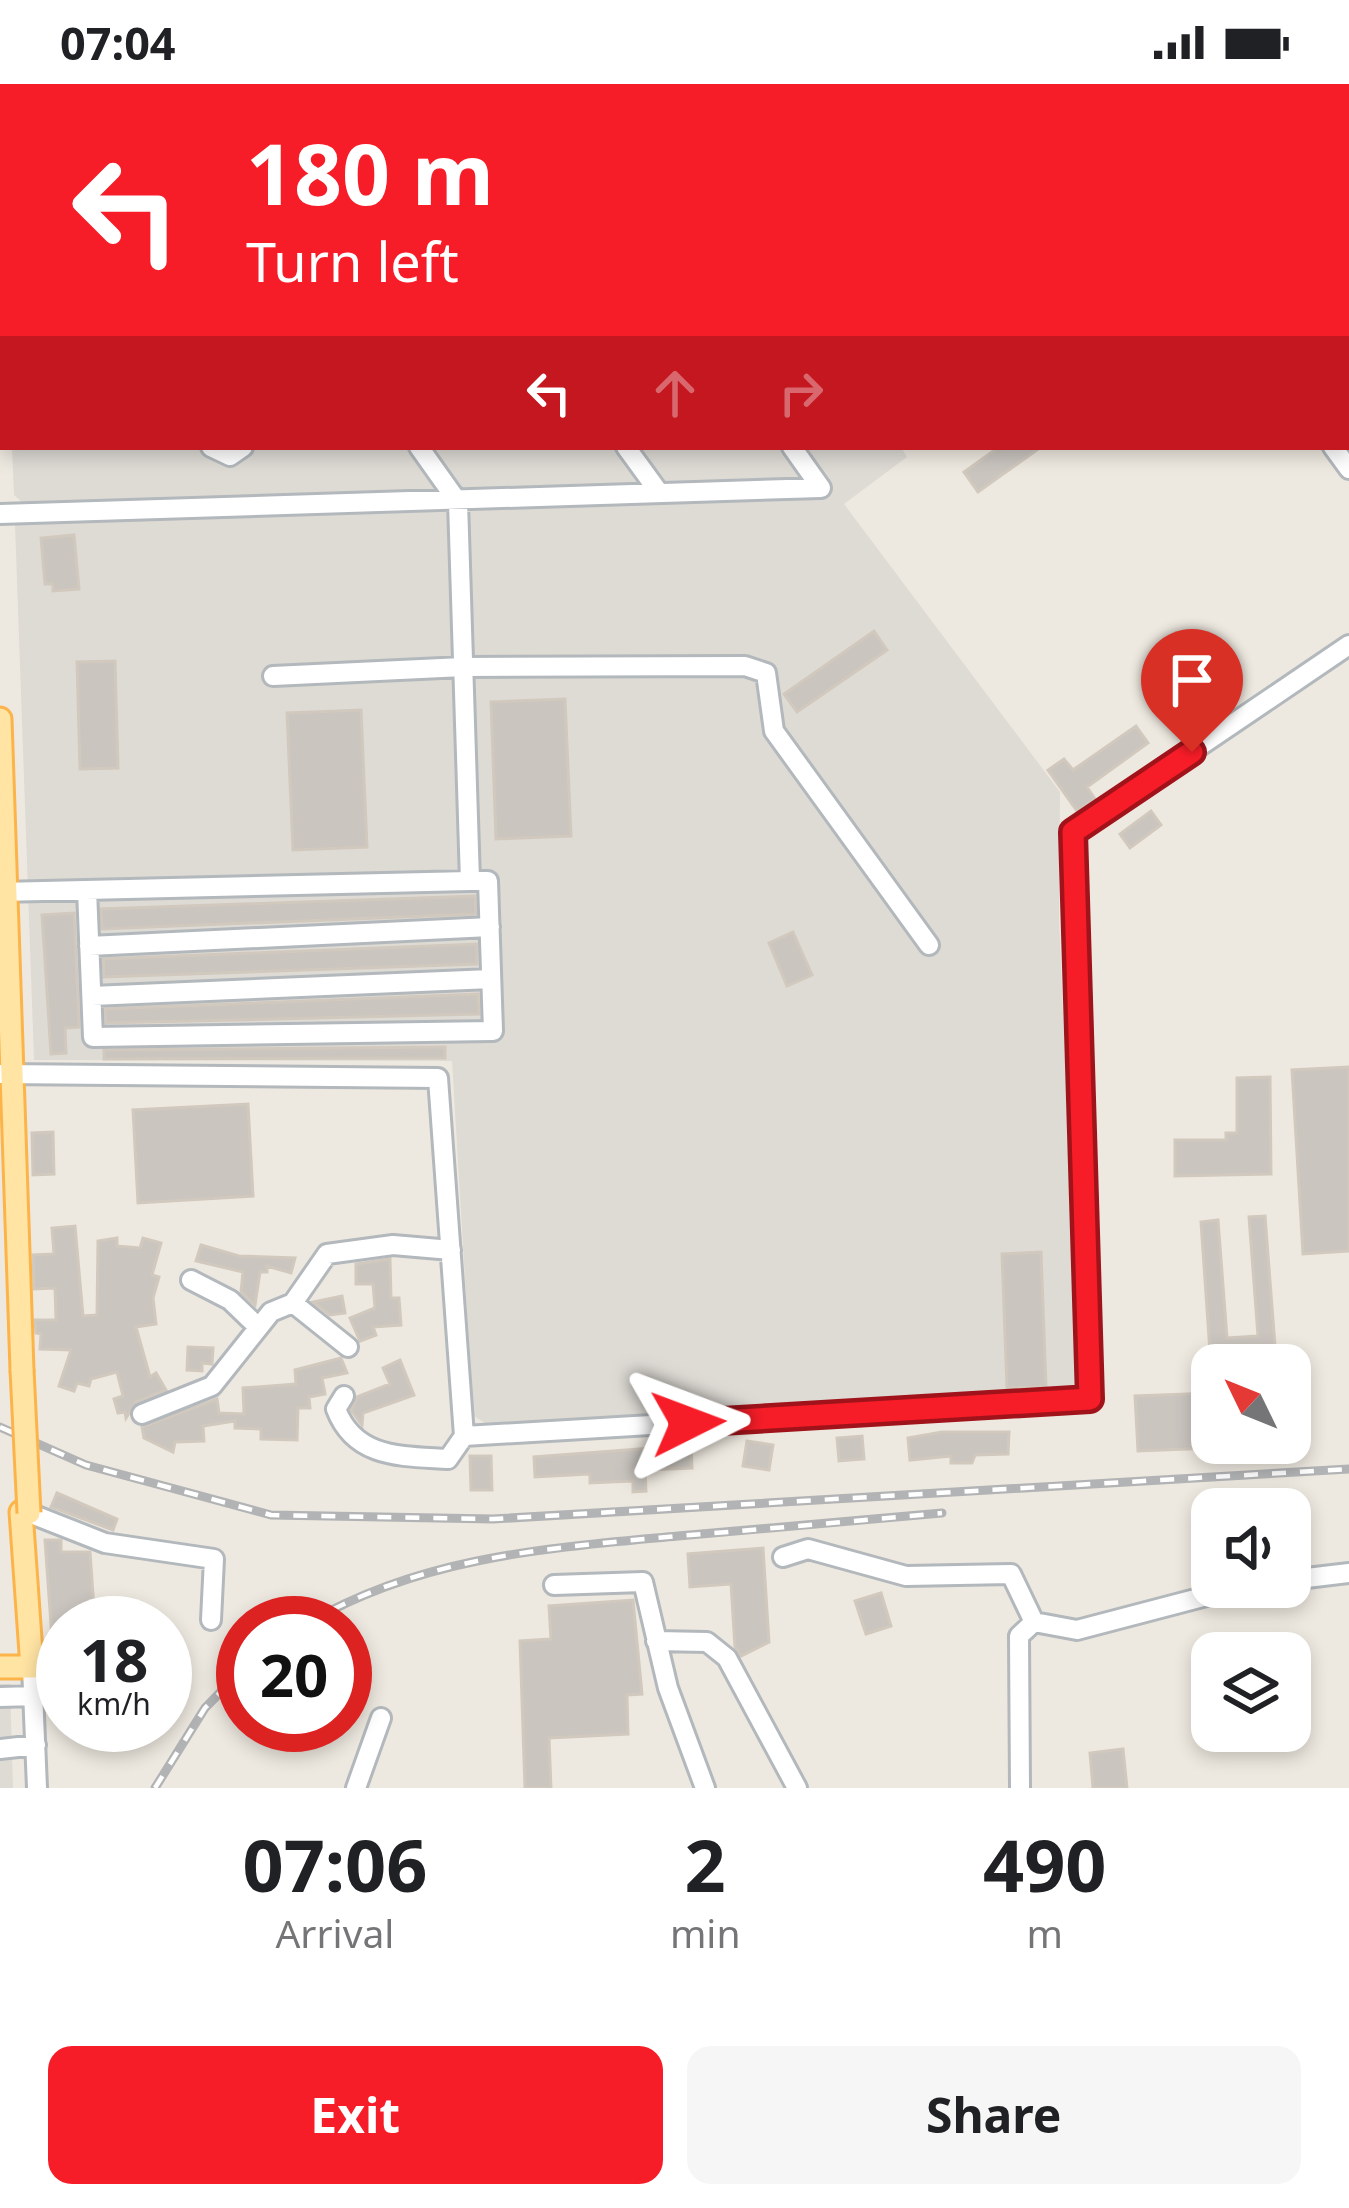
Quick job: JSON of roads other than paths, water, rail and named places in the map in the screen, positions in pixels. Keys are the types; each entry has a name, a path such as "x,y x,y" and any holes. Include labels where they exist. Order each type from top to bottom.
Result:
{"main road":[{"path":"0,719 6,1074"},
{"path":"0,929 32,1667 0,1667"}],"street":[{"path":"421,450 458,502 470,881"},
{"path":"628,450 658,491"},
{"path":"0,514 821,488 794,450"},
{"path":"464,1436 1090,1399 1073,832 1349,645"},
{"path":"273,676 463,667 745,666 766,673 773,730 928,945"},
{"path":"3,881 87,890 488,881 493,1031 93,1037 87,890"},
{"path":"89,946 490,927"},
{"path":"92,996 491,979"},
{"path":"6,1074 438,1078 464,1436 448,1459 393,1456 359,1444 342,1424 336,1409 344,1396"},
{"path":"142,1414 212,1386 257,1326 271,1312 293,1303 327,1254 393,1245 451,1250"},
{"path":"190,1280 230,1300 257,1326"},
{"path":"293,1303 348,1347"},
{"path":"25,1513 105,1543 214,1559 211,1620"},
{"path":"783,1557 794,1549 808,1549 906,1576 1011,1574 1034,1622"},
{"path":"1311,1578 1349,1573"},
{"path":"554,1585 644,1582 656,1641 705,1788"},
{"path":"1034,1622 1077,1630 1191,1600"},
{"path":"1020,1788 1019,1636 1034,1622"},
{"path":"656,1641 707,1642 727,1658 797,1788"},
{"path":"0,1750 36,1744 32,1667"},
{"path":"0,1697 34,1696"},
{"path":"356,1788 381,1718"},
{"path":"36,1752 37,1788"}],"railway":[{"path":"0,1427 86,1465 271,1515 493,1519 1349,1469"},
{"path":"364,1596 442,1569 535,1551 942,1513"},
{"path":"155,1788 216,1697"}]}
